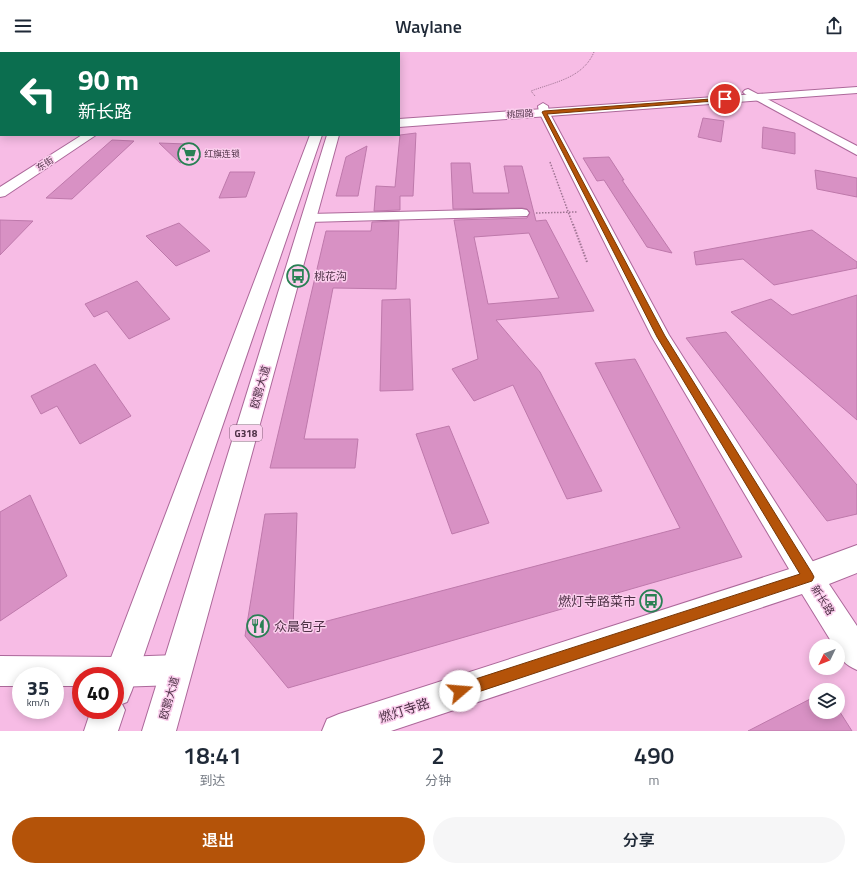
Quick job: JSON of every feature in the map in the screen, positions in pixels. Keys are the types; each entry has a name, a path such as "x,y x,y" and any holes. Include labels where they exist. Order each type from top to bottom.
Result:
{"main road":[{"path":"752,95 857,85"},
{"name":"桃园路","path":"400,123 543,109 752,95 857,90"},
{"path":"400,118 543,109"},
{"path":"123,667 316,136"},
{"name":"欧鹏大道","path":"159,731 333,136"},
{"name":"燃灯寺路","path":"339,731 857,560"},
{"name":"新长路","path":"808,577 857,654"},
{"path":"101,731 105,719"}],"street":[{"path":"752,95 857,151"},
{"name":"新长路","path":"543,109 661,337 808,577"},
{"name":"东街","path":"0,194 88,136"},
{"path":"309,218 522,213"},
{"path":"124,680 177,670"},
{"path":"0,671 72,677"}],"path":[{"path":"543,109 531,91 577,74 592,61 594,52"},
{"path":"550,162 586,262"},
{"path":"522,213 567,212"}],"building":[{"path":"703,118 724,121 721,142 698,137"},
{"path":"763,127 795,133 795,154 762,148"},
{"path":"416,133 413,196 400,196 400,210 374,211 376,186 395,187 400,135"},
{"path":"112,140 134,141 72,199 46,198"},
{"path":"159,143 187,144 201,157 180,163"},
{"path":"367,146 358,196 336,196 346,157"},
{"path":"609,157 624,180 622,180 672,253 647,247 604,180 597,181 583,158"},
{"path":"451,163 470,163 473,193 509,193 504,166 522,166 536,221 546,220 594,311 496,320 540,372 602,491 567,499 513,385 474,401 452,369 478,359 454,220 527,218 530,212 527,209 522,208 453,209","holes":["529,233 559,298 488,304 474,237"]},
{"path":"815,170 857,178 857,197 817,189"},
{"path":"230,172 255,172 246,197 219,198"},
{"path":"0,220 33,221 0,255"},
{"path":"399,221 396,289 333,288 304,439 358,439 355,468 270,468 326,231 371,231 372,222"},
{"path":"179,223 210,251 176,266 146,236"},
{"path":"812,230 857,262 857,268 774,285 743,259 696,265 694,252"},
{"path":"137,281 170,319 129,339 107,311 94,317 85,304"},
{"path":"857,295 857,420 731,312 771,299 792,315"},
{"path":"410,299 413,390 380,391 382,300"},
{"path":"726,332 857,485 857,514 827,521 686,338"},
{"path":"635,359 742,557 288,688 245,636 265,514 297,513 293,630 680,528 595,363"},
{"path":"95,364 131,416 80,444 57,406 41,414 31,396"},
{"path":"449,426 489,523 452,534 416,434"},
{"path":"30,495 67,576 0,621 0,512"},
{"path":"809,700 809,719 844,719 852,731 748,731"}],"place":[{"name":"红旗连锁","path":"189,154"},
{"name":"桃花沟","path":"298,276"},
{"name":"燃灯寺路菜市","path":"651,601"},
{"name":"众晨包子","path":"258,626"}],"route":[{"path":"460,691 808,577 661,337 544,112 725,99"}]}
